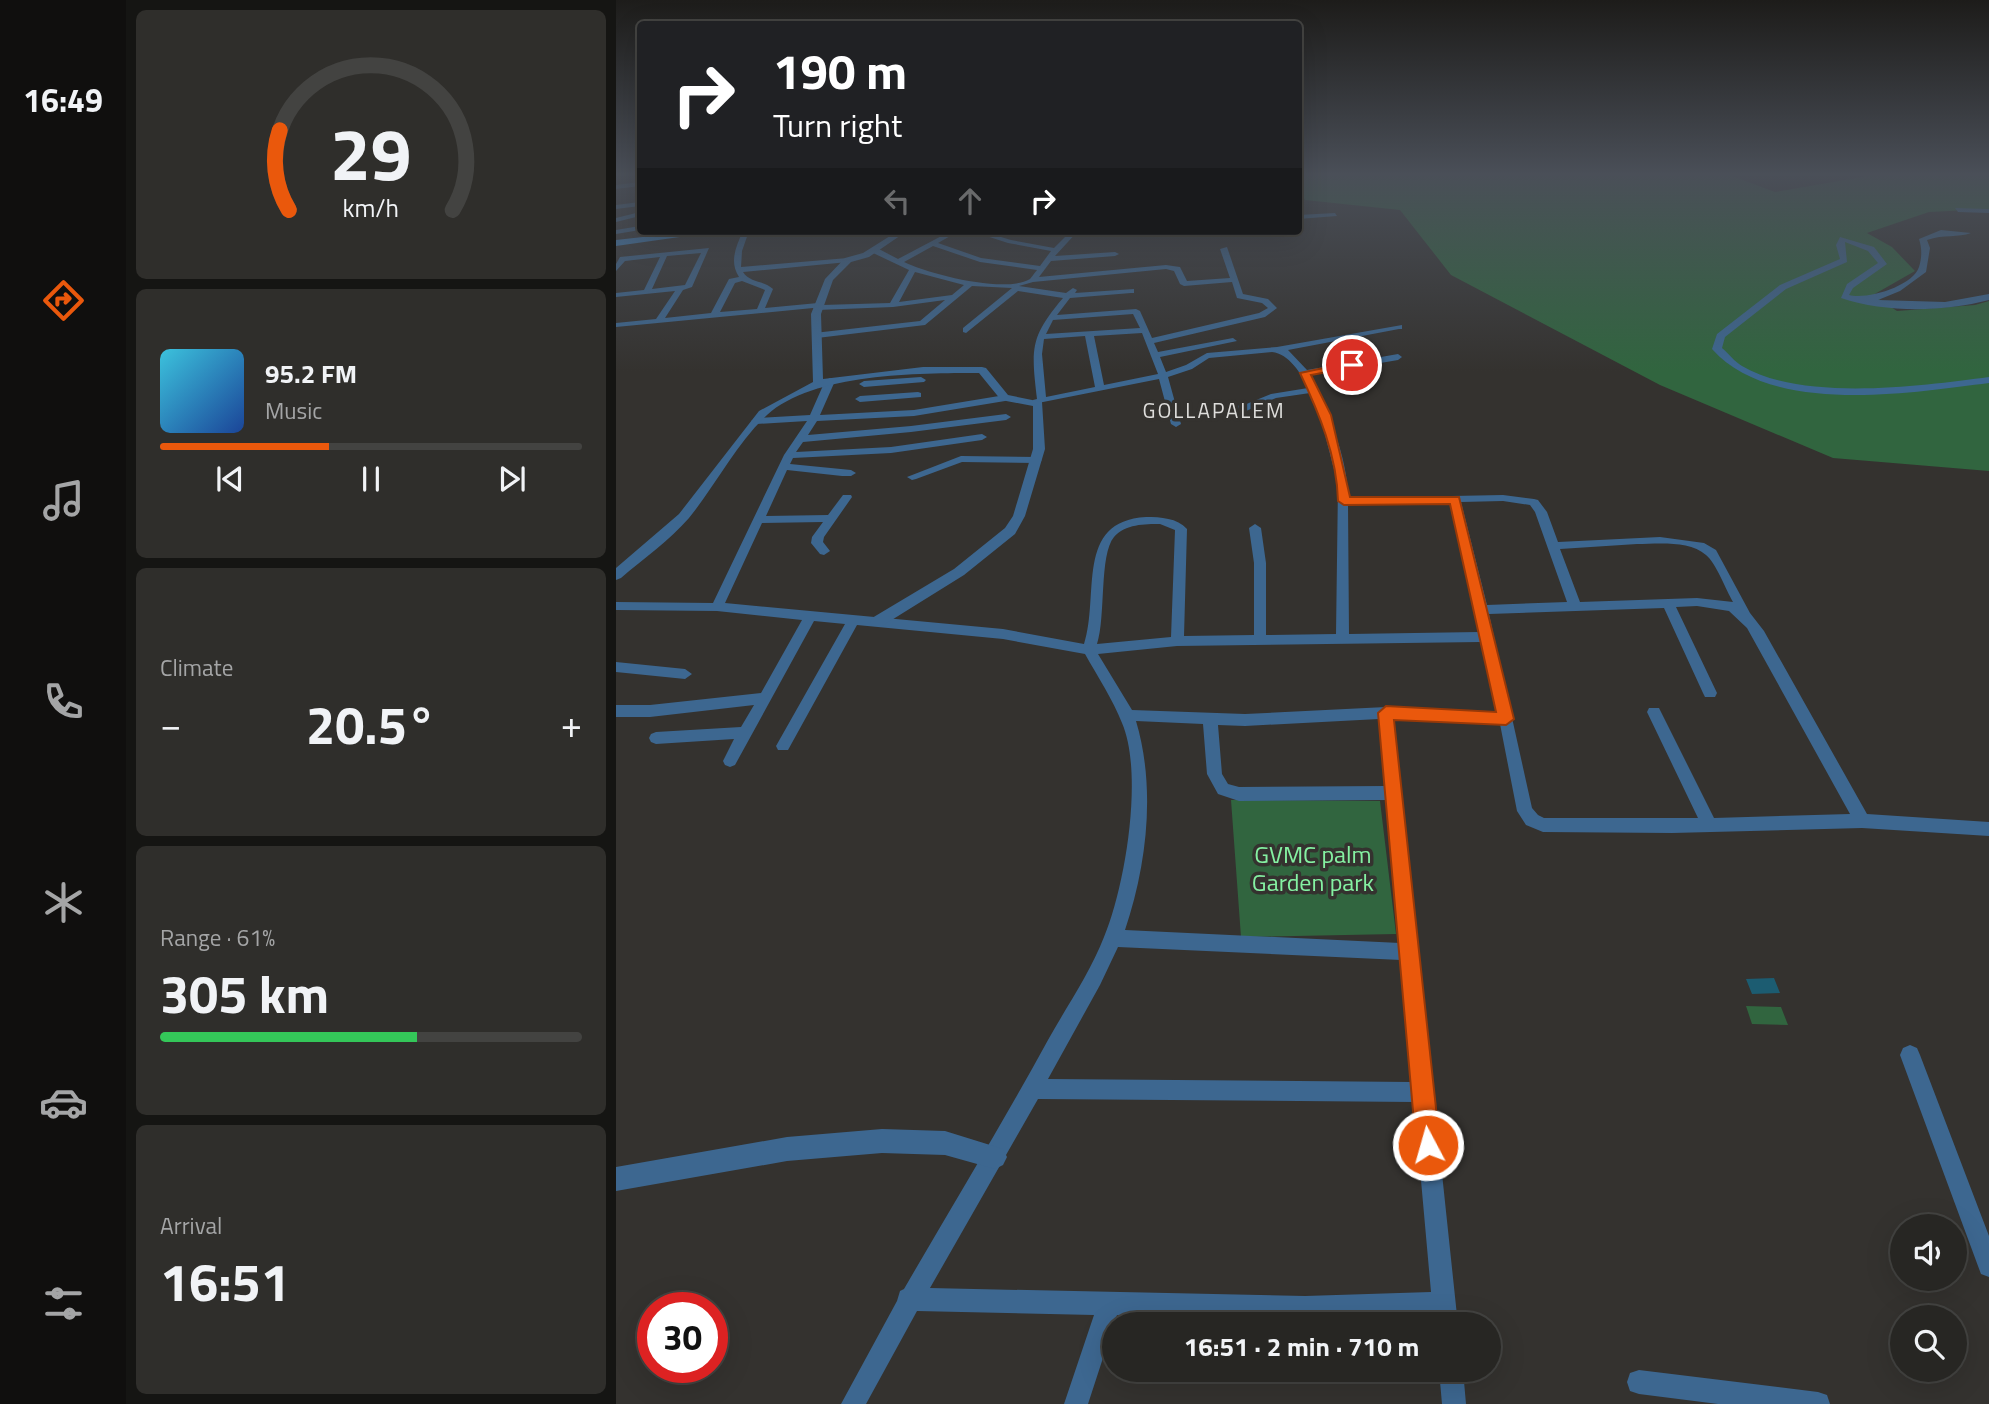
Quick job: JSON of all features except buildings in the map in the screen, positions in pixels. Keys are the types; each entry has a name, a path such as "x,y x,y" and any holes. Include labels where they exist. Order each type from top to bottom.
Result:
{"street":[{"path":"741,274 738,248 742,240"},
{"path":"715,314 732,281 741,274 848,260 874,250 890,240"},
{"path":"900,261 941,240"},
{"path":"1011,240 1056,250"},
{"path":"1033,280 1040,268 1066,240"},
{"path":"1989,296 1966,302 1923,304 1844,296 1850,286 1883,264 1871,249 1843,240 1840,245 1844,260 1783,287 1720,336 1717,349 1742,370 1801,388 1849,390 1989,380"},
{"path":"1865,300 1889,292 1923,270 1926,248 1923,240"},
{"path":"933,244 980,260 1040,268"},
{"path":"616,249 620,250 616,256"},
{"path":"1151,341 1262,316 1273,308 1265,301 1240,296 1224,249"},
{"path":"616,269 623,259 706,250 690,285 679,290 616,295"},
{"path":"874,250 913,269 970,284 1013,287 1068,296 1131,291"},
{"path":"646,293 665,254"},
{"path":"1048,260 1115,254"},
{"path":"717,607 789,455 813,420 824,382 817,335 818,307 830,279 848,260"},
{"path":"966,330 1013,287 1033,280 1173,268 1179,271 1181,281 1189,285 1234,280"},
{"path":"893,305 913,269"},
{"path":"1126,272 1136,311 1156,355 1176,424"},
{"path":"741,274 769,289 760,311"},
{"path":"877,622 959,572 1010,531 1019,516 1037,460 1041,430 1039,337 1050,318 1083,277"},
{"path":"817,335 926,321 970,284"},
{"path":"659,321 679,290"},
{"path":"616,325 715,314 893,305 951,298"},
{"path":"1050,318 1136,311"},
{"path":"756,421 915,413 1005,398 1039,401 1163,376 1189,367 1207,356 1280,349 1399,327"},
{"path":"1039,337 1145,330"},
{"path":"1089,334 1100,387"},
{"path":"1156,355 1233,341"},
{"path":"1280,349 1305,373 1314,390 1325,415 1343,485 1342,637"},
{"path":"1305,373 1398,357"},
{"path":"616,575 683,517 756,421 773,406 824,382 982,370 1005,398"},
{"path":"864,384 922,375"},
{"path":"915,413 922,375"},
{"path":"1208,412 1246,408 1274,396 1314,390"},
{"path":"860,399 918,395"},
{"path":"799,439 898,431 1006,417"},
{"path":"789,455 911,448 982,437"},
{"path":"912,477 961,458 1037,460"},
{"path":"783,467 818,469 830,474 851,473"},
{"path":"824,551 817,542 818,537 847,497"},
{"path":"1344,501 1515,498 1534,502 1575,606"},
{"path":"1455,500 1482,610 1525,811 1532,820 1543,825 1862,821 1989,829"},
{"path":"757,520 832,518"},
{"path":"1089,650 1096,633 1104,543 1115,529 1127,523 1146,521 1175,524 1181,529 1177,640"},
{"path":"1255,528 1260,563 1260,638"},
{"path":"1553,546 1672,541 1704,546 1713,553 1862,821"},
{"path":"1668,603 1710,693"},
{"path":"1482,610 1721,603 1738,608 1748,618"},
{"path":"616,606 717,607 1003,634 1089,650 1177,640 1486,637"},
{"path":"730,761 810,617"},
{"path":"783,746 853,620"},
{"path":"853,1404 908,1299 995,1157 1114,938 1130,880 1137,820 1136,771 1130,723 1089,650"},
{"path":"616,667 685,674"},
{"path":"616,710 650,711 766,698"},
{"path":"1654,712 1709,825"},
{"path":"1125,715 1210,719 1386,713 1506,719"},
{"path":"1386,713 1445,1312"},
{"path":"1210,719 1215,774 1223,789 1239,794 1395,793"},
{"path":"656,738 746,733"},
{"path":"1114,938 1411,952"},
{"path":"1910,1055 1989,1266"},
{"path":"1033,1089 1423,1092"},
{"path":"616,1179 786,1149 882,1141 945,1143 995,1157"},
{"path":"908,1299 1305,1307 1405,1312"},
{"path":"1076,1404 1109,1304"},
{"path":"1452,1382 1454,1404"},
{"path":"1639,1382 1818,1404"}],"green space":[{"path":"1423,240 1879,240 1892,247 1915,271 1873,295 1897,311 1975,305 1989,301 1989,471 1833,458 1660,385 1451,275"},
{"name":"GVMC palm Garden park","path":"1231,800 1380,801 1396,934 1241,937"},
{"path":"1746,1006 1781,1007 1788,1025 1752,1024"}],"water":[{"path":"1774,978 1780,993 1752,994 1746,979"}],"district":[{"name":"GOLLAPALEM","path":"1214,410"}],"route":[{"path":"1352,365 1305,373 1325,415 1343,485 1344,501 1455,500 1506,719 1386,713 1428,1145"}]}
